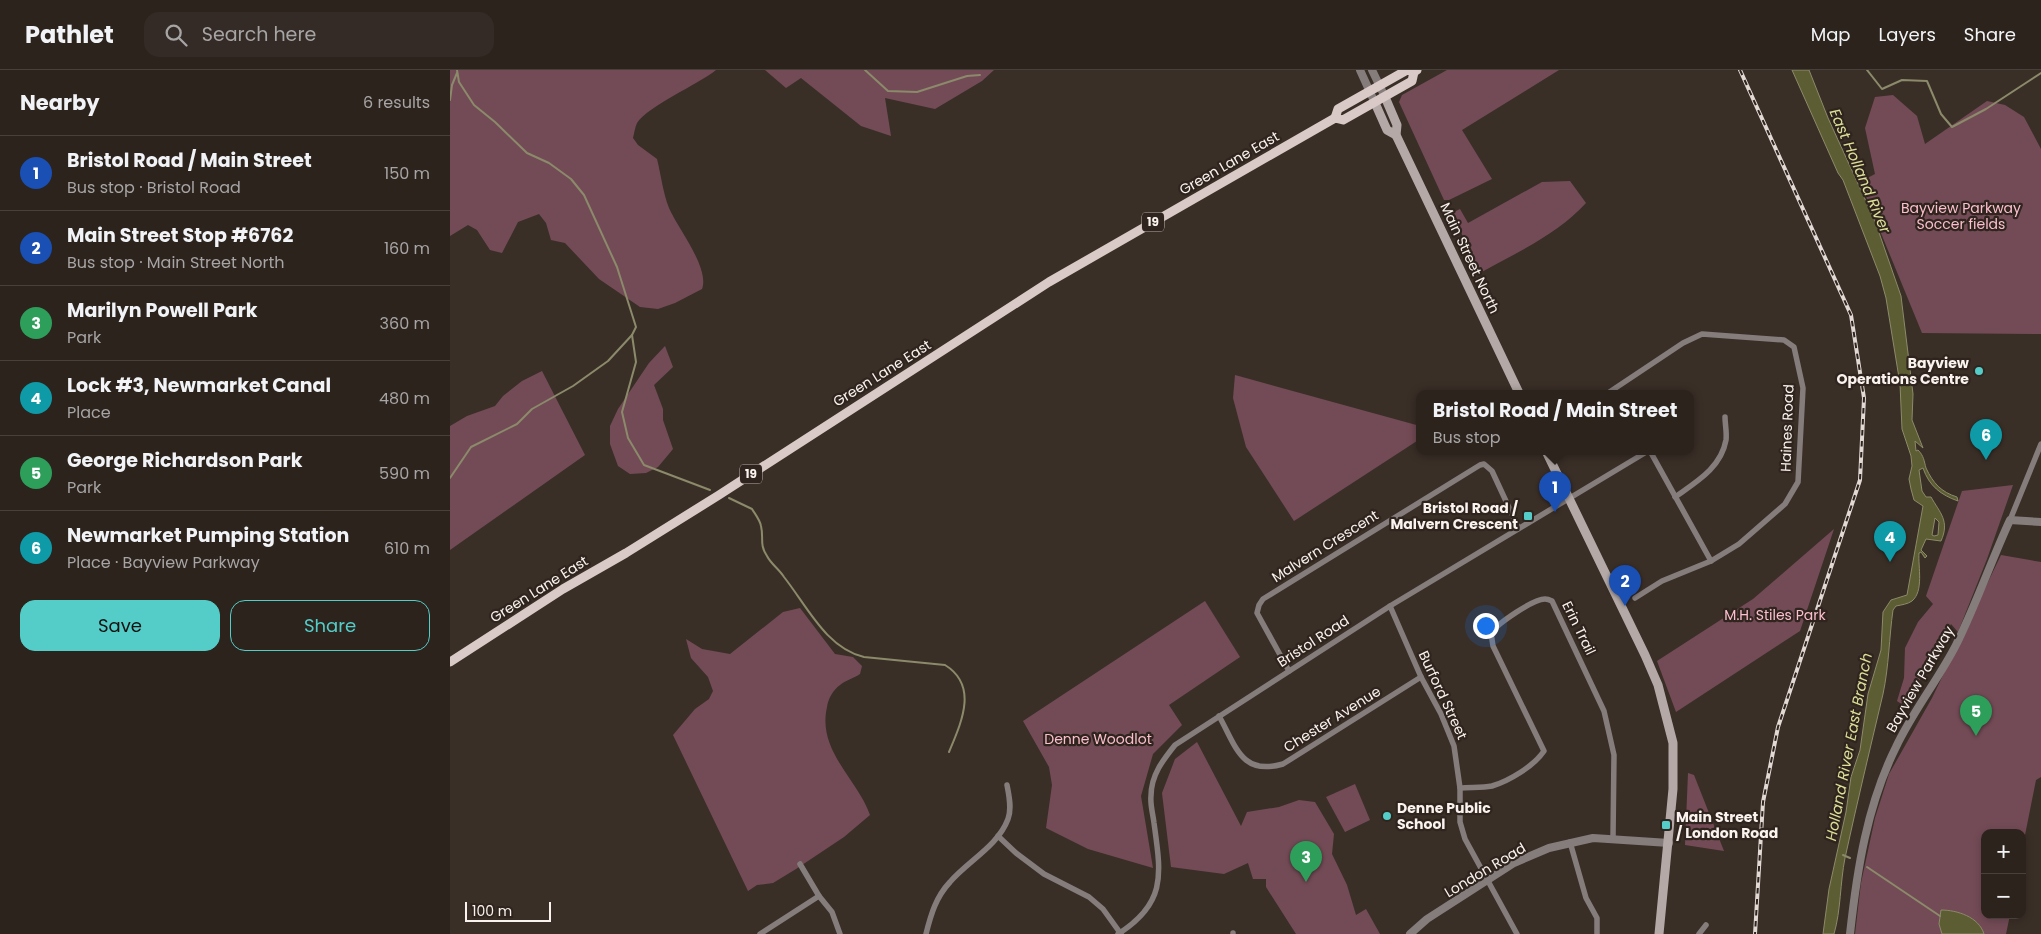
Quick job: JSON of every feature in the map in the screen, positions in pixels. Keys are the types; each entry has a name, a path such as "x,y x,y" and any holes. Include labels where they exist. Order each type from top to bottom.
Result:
{"main road":[{"name":"Green Lane East","path":"450,662 563,589 626,553 719,495 1049,282 1334,118 1338,108 1407,70 1416,71 1412,81 1375,103 1343,120 1334,118"},
{"name":"Main Street North","path":"1385,97 1397,125 1396,135 1518,390"},
{"name":"Main Street North","path":"1375,103 1387,130 1396,135"},
{"path":"1548,455 1658,685 1673,743 1673,789 1659,934"}],"street":[{"path":"1360,70 1375,103"},
{"path":"1372,70 1385,97"},
{"name":"Haines Road","path":"1618,390 1683,342 1702,334 1784,340 1794,348 1803,388 1798,482 1785,504 1739,544 1711,561 1662,581 1635,598"},
{"path":"1675,497 1708,474 1718,459 1726,440 1724,417"},
{"name":"Bayview Parkway","path":"1850,934 1856,885 1868,820 1884,771 1905,729 1955,647 2041,444"},
{"name":"Bristol Road","path":"1120,933 1138,921 1151,904 1158,885 1160,866 1151,796 1155,774 1163,760 1176,745 1390,606 1518,527 1642,455"},
{"path":"1651,455 1711,561"},
{"name":"Malvern Crescent","path":"1289,671 1256,613 1258,604 1263,599 1484,464 1492,471 1518,527"},
{"path":"2010,520 2041,522"},
{"name":"Erin Trail","path":"1460,788 1491,786 1509,779 1540,758 1544,751 1492,646 1491,633 1497,625 1537,601 1546,598 1552,601 1604,711 1614,755 1613,838"},
{"name":"Burford Street","path":"1390,606 1421,678 1441,714 1454,746 1460,788 1460,822 1465,839 1518,934"},
{"name":"Chester Avenue","path":"1220,716 1239,755 1249,764 1261,767 1274,767 1283,764 1421,678"},
{"path":"926,934 934,906 950,882 998,836 1008,818 1009,798 1007,785"},
{"path":"998,836 1016,853 1044,874 1089,898 1103,909 1120,933"},
{"name":"London Road","path":"1410,934 1427,919 1514,863 1549,848 1594,838 1669,843"},
{"path":"1570,842 1586,898 1600,917 1597,934"},
{"path":"800,864 819,896 832,912 840,934"},
{"path":"760,934 819,896"},
{"path":"1699,934 1706,925"}],"green space":[{"path":"450,70 716,70 643,116 637,123 633,138 638,145 657,159 669,208 692,248 701,270 702,289 675,303 658,309 640,307 599,279 565,243 551,240 546,223 539,214 518,222 502,253 490,250 477,230 468,225 450,236"},
{"path":"765,70 994,70 982,81 935,109 885,98 891,136 861,126 801,78 786,88"},
{"path":"1447,70 1559,70 1462,130 1492,179 1449,200 1444,200 1399,102 1402,95"},
{"name":"Bayview Parkway Soccer fields","path":"1893,95 1917,116 1925,144 1987,101 2005,105 2024,117 2041,149 2041,334 1922,333 1860,182 1875,174 1865,128 1875,97"},
{"path":"1570,181 1586,203 1550,233 1480,273 1452,213 1460,209 1468,223 1542,182"},
{"path":"665,346 673,367 654,385 663,409 663,420 673,449 658,467 646,473 630,474 618,466 610,444 610,426 618,409 649,363"},
{"path":"542,371 585,455 450,550 450,426 467,416 495,406 503,396 522,381"},
{"path":"1235,375 1416,425 1416,442 1294,521 1246,447 1233,398"},
{"path":"2013,485 1987,559 1958,632 1951,624 1926,671 1903,705 1897,701 1904,678 1905,648 1918,622 1933,604 1926,596 1962,491"},
{"name":"M.H. Stiles Park","path":"1834,529 1800,631 1676,712 1657,661 1753,599"},
{"path":"2001,555 2041,562 2041,777 2036,780 2026,830 1981,829 1981,919 2009,919 2006,934 1855,934 1861,883 1875,818 1889,774 1932,698"},
{"name":"Denne Woodlot","path":"1205,601 1240,657 1169,705 1182,725 1153,754 1141,796 1153,868 1088,849 1046,828 1052,785 1049,767 1023,721"},
{"path":"800,608 835,654 853,657 862,666 860,674 842,683 831,695 825,723 833,751 870,815 844,837 796,869 773,883 757,885 748,891 673,735 695,709 709,699 713,691 708,677 691,658 686,639 702,649 730,654 783,612"},
{"name":"Denne Woodlot","path":"1197,742 1241,826 1247,812 1279,807 1299,800 1315,802 1334,834 1332,854 1347,885 1356,915 1366,909 1380,934 1296,934 1266,887 1266,879 1253,879 1248,863 1224,874 1171,867 1162,793 1175,759"},
{"path":"1688,773 1694,775 1724,851 1685,845"},
{"path":"1355,784 1370,820 1345,832 1326,797"}],"shaded area":[{"path":"1792,70 1809,70 1828,118 1875,221 1901,296 1913,394 1912,420 1923,448 1915,441 1916,451 1918,450 1922,454 1926,468 1935,482 1942,490 1957,497 1958,501 1936,489 1923,468 1919,470 1922,491 1926,497 1931,497 1943,518 1944,534 1941,541 1926,539 1921,550 1927,556 1925,558 1921,552 1919,553 1920,579 1916,597 1910,602 1896,606 1893,610 1885,684 1845,858 1836,925 1834,934 1823,934 1829,889 1846,812 1851,777 1860,750 1868,694 1881,650 1883,612 1891,600 1907,595 1923,506 1914,500 1909,479 1912,466 1911,456 1902,429 1900,384 1886,298 1880,276 1843,180 1838,173","holes":["1935,518 1939,522 1938,535 1934,536 1932,535"]},
{"path":"1941,910 1954,911 1967,916 1977,923 1984,934 1942,934 1939,924"}],"waterway":[{"path":"450,478 471,447 517,424 532,409 573,386 608,361 632,335 636,327 617,267 584,195 571,179 549,163 527,153 474,105 459,82 457,70"},
{"path":"865,70 888,91 917,92 967,76 980,75"},
{"path":"1867,70 1882,89 1902,80 1927,81 1941,114 1952,127 1986,109 2041,73"},
{"path":"450,100 452,85 457,73"},
{"path":"632,335 636,362 622,412 628,438 644,465 710,490"},
{"path":"729,498 752,509 759,519 762,530 762,544 769,559 818,624 839,645 864,657 945,665 955,674 962,683 964,706 962,717 949,752"},
{"path":"1843,855 1850,858"},
{"path":"1867,867 1940,916"}],"railway":[{"path":"1740,70 1851,315 1864,398 1860,480 1778,727 1763,802 1755,934"}],"place":[{"name":"Bayview Operations Centre","path":"1979,371"},
{"name":"Newmarket Pumping Station","path":"1986,460"},
{"name":"Bristol Road / Main Street","path":"1555,512"},
{"name":"Bristol Road / Malvern Crescent","path":"1528,516"},
{"name":"Lock #3, Newmarket Canal","path":"1890,562"},
{"name":"Main Street Stop #6762","path":"1625,606"},
{"name":"George Richardson Park","path":"1976,736"},
{"name":"Denne Public School","path":"1387,816"},
{"name":"Main Street / London Road","path":"1666,825"},
{"name":"Marilyn Powell Park","path":"1306,882"}],"water label":[{"name":"East Holland River","path":"1860,171"},
{"name":"Holland River East Branch","path":"1849,747"}]}
